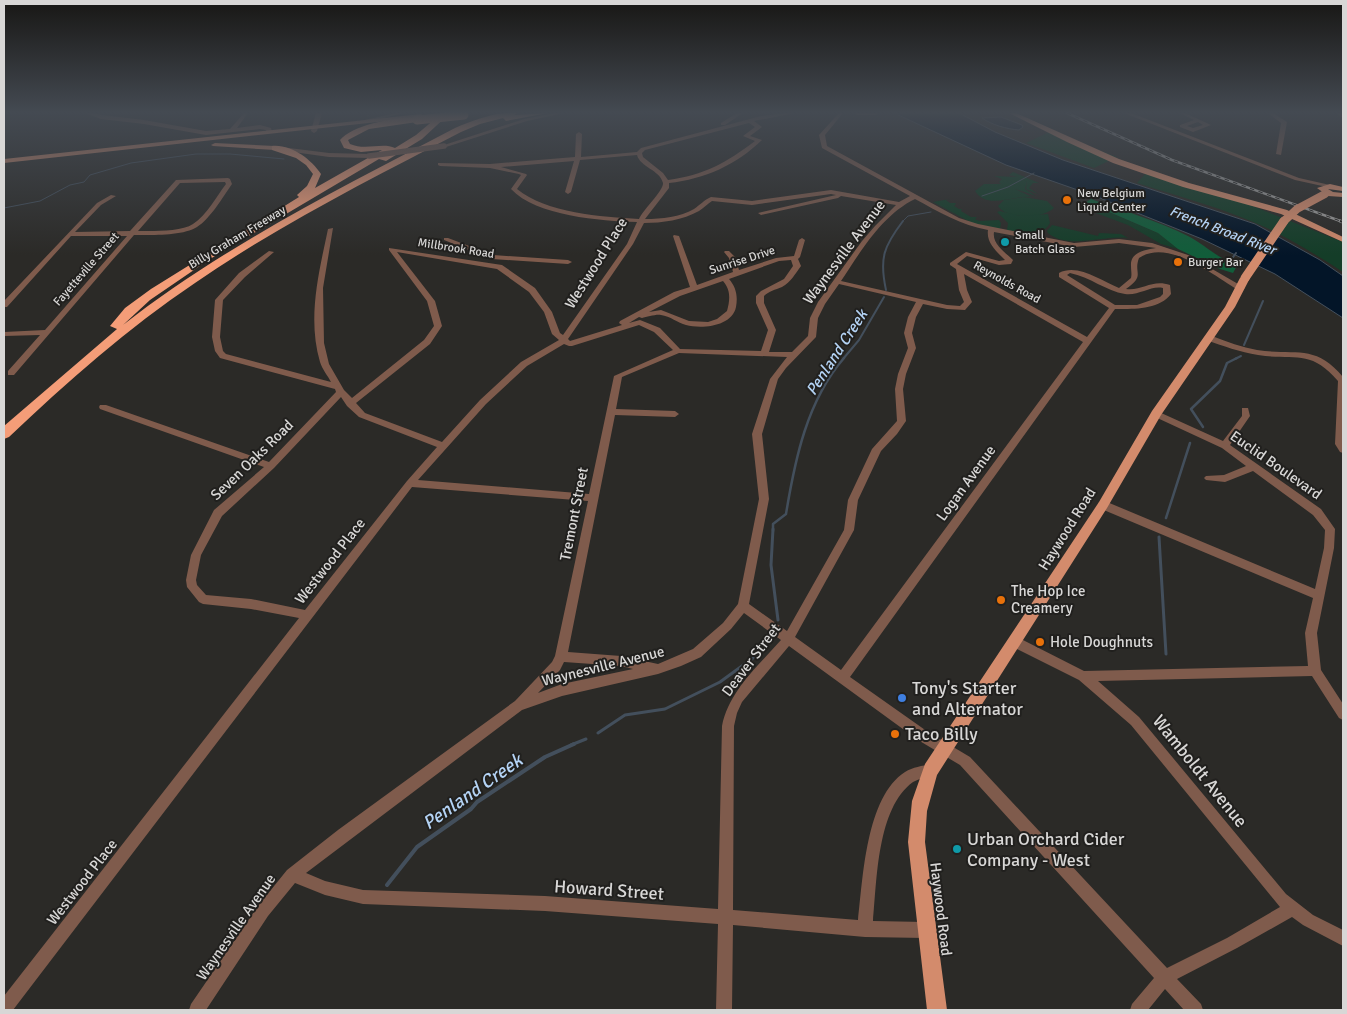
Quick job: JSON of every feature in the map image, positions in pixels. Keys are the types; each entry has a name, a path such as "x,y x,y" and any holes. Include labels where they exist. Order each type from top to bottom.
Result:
{"highway":[{"path":"275,215 306,192 317,174 312,164 307,160"},
{"path":"116,326 123,316 241,234 368,160"},
{"name":"Billy Graham Freeway","path":"4,422 61,371 116,326 213,258 380,160"},
{"path":"322,202 389,160"},
{"name":"Billy Graham Freeway","path":"4,434 71,373 142,315 219,262 322,202 406,160"}],"main road":[{"path":"4,166 55,160"},
{"path":"1114,160 1186,185 1288,214 1343,240"},
{"name":"Haywood Road","path":"937,1010 925,930 915,831 922,789 931,770 1103,505 1156,414 1209,338 1285,217 1326,189 1343,184"},
{"path":"1326,189 1343,194"}],"street":[{"path":"440,164 490,166 546,160"},
{"path":"568,192 577,160"},
{"path":"643,160 661,174 666,182 694,179 709,174 730,160"},
{"path":"849,160 957,219 991,230 1074,245 1127,241 1169,250 1186,256 1243,283"},
{"path":"1251,160 1326,189"},
{"path":"490,166 524,175 514,186 516,192 558,210 589,216 663,220 696,210 708,200 717,198 752,203 821,193 842,193 898,204"},
{"name":"Fayetteville Street","path":"12,373 46,332 133,232 178,181 228,180 229,184 195,226 187,230 133,232"},
{"name":"Westwood Place","path":"4,1009 306,615 410,483 442,445 524,364 563,341 624,252 649,207 664,191 666,182"},
{"path":"761,213 818,201 842,193"},
{"path":"4,305 72,234 93,209 113,196"},
{"name":"Waynesville Avenue","path":"196,1010 263,911 292,875 518,706 562,690 658,669 677,662 704,647 727,626 743,606 764,499 757,434 774,379 778,372 812,337 814,318 821,304 880,223 898,204 916,196"},
{"path":"331,229 319,288 320,344 325,364 350,404 371,420 442,445"},
{"path":"958,268 952,264 966,254 999,264 1009,263 1009,260 996,248 990,237 991,230"},
{"path":"72,234 133,232"},
{"path":"676,236 694,288"},
{"path":"446,239 492,257 568,262"},
{"path":"794,258 797,257 802,240"},
{"name":"Millbrook Road","path":"350,404 427,342 438,326 431,301 391,249 500,267 532,290 548,312 556,334 563,341"},
{"path":"1122,289 1133,281 1136,275 1134,262 1136,257 1148,251 1169,250"},
{"path":"271,252 242,274 219,300 216,337 219,351 223,356 340,390"},
{"path":"727,252 732,257 737,274"},
{"path":"500,267 501,258"},
{"name":"Sunrise Drive","path":"621,327 624,322 656,303 778,259 794,258 797,266 790,279 780,286 764,291 760,296 760,303 772,330 764,353"},
{"name":"Reynolds Road","path":"838,282 948,308 962,308 968,302 958,268"},
{"name":"Reynolds Road","path":"958,268 1088,341"},
{"path":"1069,271 1082,273 1122,289 1133,292 1163,285 1168,290 1163,299 1138,307 1113,306 1062,275 1069,271"},
{"path":"637,322 643,316 658,312 693,323 708,324 724,319 731,312 733,292 731,285 724,278"},
{"name":"Deaver Street","path":"724,1010 728,726 731,712 738,698 789,638 849,530 853,500 878,449 902,421 899,389 902,374 912,348 908,333 912,317 920,302"},
{"name":"Logan Avenue","path":"843,677 1113,306"},
{"path":"563,341 569,344 637,322 646,323 657,330 678,351 795,355"},
{"path":"4,334 46,332"},
{"path":"1209,338 1261,353 1304,355 1326,362 1342,381 1340,444 1343,450"},
{"name":"Tremont Street","path":"518,706 556,666 561,657 618,376 678,351"},
{"name":"Seven Oaks Road","path":"306,615 251,604 203,599 192,587 191,580 196,556 218,513 271,466 340,390"},
{"path":"103,407 271,466"},
{"path":"1225,446 1246,416 1245,410"},
{"path":"610,412 675,414"},
{"name":"Euclid Boulevard","path":"1156,414 1225,446 1317,512 1327,522 1330,529 1329,548 1311,633 1315,671 1343,714"},
{"path":"1209,478 1225,479 1254,466"},
{"path":"410,483 593,498"},
{"path":"1103,505 1318,595"},
{"path":"743,606 923,736 965,761 1195,1010"},
{"name":"Wamboldt Avenue","path":"1015,642 1083,676 1134,721 1291,909 1343,938"},
{"path":"561,657 634,663 658,669"},
{"path":"1083,676 1315,671"},
{"path":"865,929 873,859 882,818 897,788 910,776 931,770"},
{"name":"Howard Street","path":"292,875 325,888 363,896 604,907 865,929 925,930"},
{"path":"1138,1010 1165,977 1232,943 1291,909"}],"green space":[{"path":"1073,160 1110,160 1094,168"},
{"path":"1013,172 1039,183 1033,183 1029,188 1038,194 1026,189 1027,181 1025,189 1036,196 1015,189 1032,197 993,201 980,197 975,191 984,184 1001,184 999,182 1002,179 994,176 1017,177 1009,175"},
{"path":"1147,172 1240,201 1343,242 1343,272 1296,243 1251,221 1137,183"},
{"path":"1024,197 1047,201 1054,208 1049,212 1033,216 1017,216 1002,211 998,206 1004,200"},
{"path":"950,199 946,200 950,203 955,203 954,206 962,209 961,211 971,217 977,217 975,219 979,221 999,220 1001,223 1000,229 972,223 933,202"},
{"path":"1091,199 1141,216 1177,231 1218,256 1238,264 1233,273 1220,269 1178,249 1158,233 1086,202"},
{"path":"1100,208 1158,233 1178,249 1161,244 1128,225 1093,212"},
{"path":"997,212 1020,216 1048,214 1050,223 1042,231 1036,233 1007,230 1008,223"},
{"path":"1052,225 1098,236 1099,233 1121,234 1128,238 1066,241 1048,233 1047,231"}],"water":[{"name":"French Broad River","path":"996,160 1064,160 1255,224 1320,260 1343,276 1343,318 1275,274 1202,239 1095,196"}],"waterway":[{"path":"4,208 40,201 70,185 84,182 90,175 131,163 150,160"},
{"name":"Penland Creek","path":"982,196 1008,187 1034,173"},
{"name":"Penland Creek","path":"903,221 908,216 931,212"},
{"name":"Penland Creek","path":"886,290 883,261 887,245 903,221"},
{"path":"1231,260 1236,253"},
{"path":"1228,263 1230,267"},
{"name":"Penland Creek","path":"843,359 859,340 884,297"},
{"path":"1244,345 1263,301"},
{"path":"1203,427 1191,409 1220,381 1227,363 1241,356"},
{"name":"Penland Creek","path":"773,529 773,524 786,514 804,432 812,412 831,375 844,358"},
{"path":"1166,518 1190,443"},
{"name":"Penland Creek","path":"773,529 771,565 778,620"},
{"path":"1159,537 1166,654"},
{"name":"Penland Creek","path":"598,733 625,715 665,709 720,682 753,658 768,635"},
{"name":"Penland Creek","path":"571,745 586,739"},
{"name":"Penland Creek","path":"387,885 417,847 471,809 477,802 545,757 574,744"}],"railway":[{"path":"1173,160 1343,222 1340,221"}],"place":[{"name":"New Belgium Liquid Center","path":"1067,200"},
{"name":"Small Batch Glass","path":"1005,242"},
{"name":"Burger Bar","path":"1178,262"},
{"name":"The Hop Ice Creamery","path":"1001,600"},
{"name":"Hole Doughnuts","path":"1040,642"},
{"name":"Tony's Starter and Alternator","path":"902,698"},
{"name":"Taco Billy","path":"895,734"},
{"name":"Urban Orchard Cider Company - West","path":"957,849"}]}
